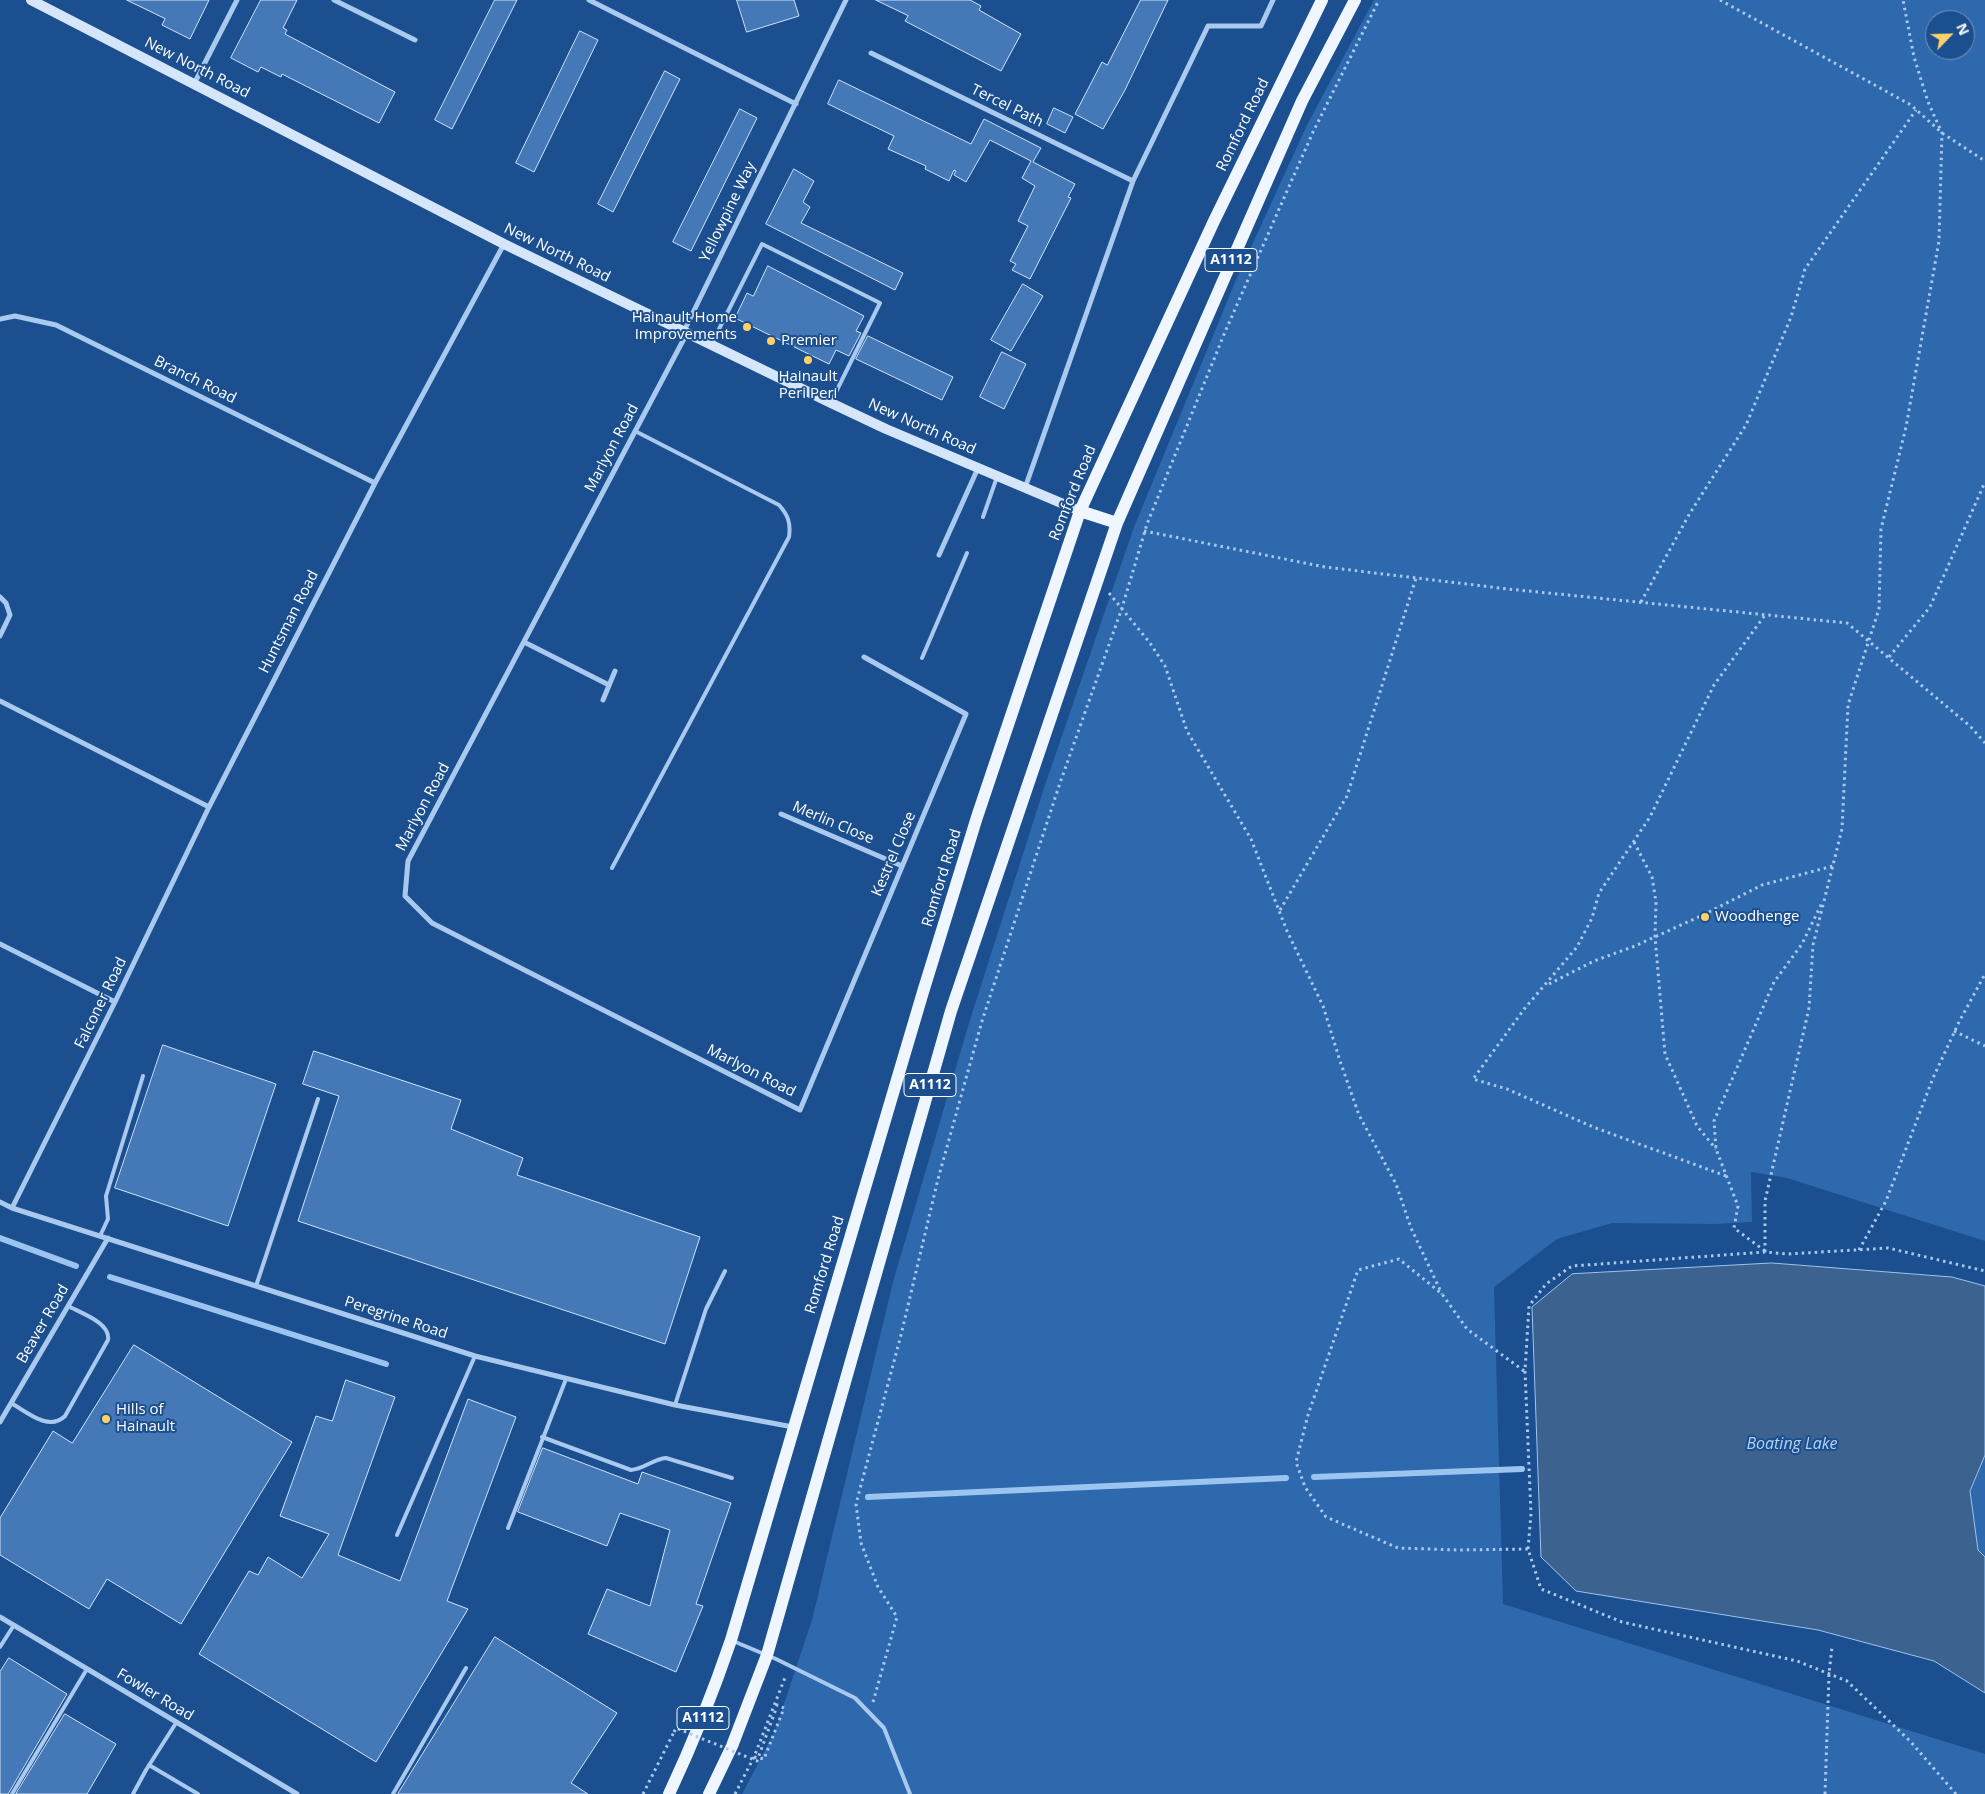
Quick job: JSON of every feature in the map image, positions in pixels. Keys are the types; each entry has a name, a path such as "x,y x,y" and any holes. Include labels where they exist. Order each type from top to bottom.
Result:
{"main road":[{"name":"Romford Road","path":"669,1794 699,1730 731,1640 793,1427 977,817 1080,511 1214,221 1322,0"},
{"name":"A1112","path":"709,1794 732,1746 767,1655 951,1011 1117,523 1302,101 1355,0"},
{"path":"1080,511 1117,523"}],"street":[{"name":"New North Road","path":"31,0 504,244 830,403 997,477 1080,511"},
{"path":"194,84 237,0"},
{"path":"334,0 415,40"},
{"path":"590,0 796,104"},
{"name":"Yellowpine Way","path":"685,332 846,0"},
{"path":"1024,488 1133,181 1208,26 1261,26 1273,0"},
{"name":"Tercel Path","path":"871,53 1133,181"},
{"name":"Huntsman Road","path":"209,807 375,483 504,244"},
{"name":"Branch Road","path":"0,320 15,316 56,325 375,483"},
{"name":"Marlyon Road","path":"685,332 635,431 408,861 405,896 432,923 800,1110"},
{"path":"939,555 978,468"},
{"path":"0,597 6,603 10,615 0,636"},
{"path":"524,642 609,685"},
{"name":"Kestrel Close","path":"800,1110 966,714 864,657"},
{"path":"603,700 615,671"},
{"path":"0,701 209,807"},
{"name":"Falconer Road","path":"12,1208 116,1002 209,807"},
{"name":"Merlin Close","path":"781,814 902,866"},
{"path":"0,944 116,1002"},
{"name":"Peregrine Road","path":"0,1202 12,1208 475,1356 675,1405 793,1427"},
{"name":"Beaver Road","path":"0,1422 108,1238"},
{"name":"Fowler Road","path":"0,1617 296,1794"}],"lane":[{"path":"711,345 762,244 880,303 830,403"},
{"path":"612,868 789,536 790,528 787,517 778,505 635,431"},
{"path":"983,517 997,477"},
{"path":"922,658 967,552"},
{"path":"100,1236 108,1219 106,1196 143,1076"},
{"path":"256,1286 318,1099"},
{"path":"675,1405 706,1309 725,1271"},
{"path":"11,1403 46,1422 60,1421 65,1416 108,1340 109,1334 105,1326 68,1306"},
{"path":"396,1535 475,1356"},
{"path":"508,1528 566,1379"},
{"path":"542,1438 631,1470 637,1470 660,1458 666,1458 732,1478"},
{"path":"0,1647 14,1625"},
{"path":"731,1640 790,1665 855,1698 884,1728 910,1794"},
{"path":"393,1794 466,1668"},
{"path":"12,1794 87,1669"},
{"path":"133,1794 176,1723"},
{"path":"149,1765 198,1794"}],"path":[{"path":"870,1713 897,1617 878,1588 861,1543 856,1504 901,1335 938,1179 982,1021 1060,783 1122,608 1144,531 1225,332 1313,132 1379,0"},
{"path":"1720,0 1903,100 1942,133 1985,161"},
{"path":"1765,1252 1765,1201 1809,1008 1813,945 1842,829 1848,704 1879,609 1881,528 1906,427 1939,241 1942,133 1928,102 1914,57 1903,0"},
{"path":"1641,602 1690,513 1746,425 1791,317 1805,269 1916,110"},
{"path":"1889,658 1930,607 1985,482"},
{"path":"1144,531 1325,567 1848,623 1970,726 1985,743"},
{"path":"1280,910 1347,796 1416,578"},
{"path":"1095,587 1110,594 1150,643 1165,666 1187,731 1251,839 1323,1006 1359,1115 1396,1184 1411,1228 1442,1294 1467,1329 1525,1371"},
{"path":"1726,1176 1593,1127 1507,1089 1473,1079 1525,1008 1577,947 1592,918 1599,893 1650,817 1714,685 1765,614"},
{"path":"1634,842 1652,877 1656,902 1655,936 1665,1054 1697,1126 1716,1149"},
{"path":"1546,985 1594,961 1655,936 1762,885 1833,866"},
{"path":"1765,1252 1734,1228 1738,1206 1716,1149 1714,1121 1774,982 1802,944 1826,895"},
{"path":"1859,1250 1886,1200 1933,1078 1954,1031 1985,974"},
{"path":"1954,1031 1985,1046"},
{"path":"1956,1794 1910,1741 1846,1681 1797,1660 1622,1622 1541,1589 1528,1549 1531,1514 1525,1371 1529,1306 1546,1284 1572,1266 1765,1252 1788,1254 1888,1248 1985,1271"},
{"path":"1442,1294 1399,1259 1358,1270 1308,1415 1296,1462 1305,1487 1326,1517 1398,1548 1458,1550 1528,1549"},
{"path":"1825,1794 1829,1674 1832,1647"},
{"path":"735,1794 754,1757 790,1665"},
{"path":"643,1794 676,1728 757,1761 777,1705 784,1708 764,1759 754,1757"}],"shaded area":[{"path":"1374,0 1985,0 1985,1241 1787,1178 1751,1172 1752,1222 1715,1224 1612,1223 1557,1239 1494,1287 1503,1604 1985,1754 1985,1794 742,1794 775,1731 812,1620 893,1282 969,1023 1045,785 1134,527 1236,280 1307,125"},
{"path":"1985,1455 1985,1557 1978,1550 1970,1491"}],"water":[{"name":"Boating Lake","path":"1772,1263 1952,1277 1985,1286 1985,1455 1970,1491 1978,1550 1985,1557 1985,1693 1934,1661 1818,1630 1576,1591 1541,1557 1532,1307 1572,1274"}],"building":[{"path":"127,0 209,0 190,39 162,25 165,19"},
{"path":"261,0 297,0 283,28 287,30 285,34 395,92 379,123 282,74 281,77 261,67 258,72 231,58"},
{"path":"495,0 517,0 452,129 435,120"},
{"path":"737,0 794,0 799,16 747,32"},
{"path":"876,0 970,0 981,6 979,10 1021,34 1001,71 905,21 908,16"},
{"path":"1141,0 1168,0 1125,90 1103,129 1075,114 1102,62 1107,65"},
{"path":"580,31 598,40 534,172 516,163"},
{"path":"665,71 680,79 613,212 598,204"},
{"path":"839,80 971,144 984,119 1041,148 1033,162 1075,184 1068,197 1071,198 1030,279 1012,270 1016,264 1010,261 1028,226 1018,221 1035,186 1022,178 1031,161 990,140 966,182 954,175 956,171 954,170 949,181 925,169 926,166 888,149 894,136 828,104"},
{"path":"1054,108 1073,117 1065,133 1047,124"},
{"path":"740,109 757,118 691,251 673,242"},
{"path":"794,169 814,181 803,202 810,207 801,223 903,273 895,290 766,224"},
{"path":"768,266 864,316 856,331 861,333 849,356 836,350 829,364 735,318 747,293 753,296"},
{"path":"1023,284 1043,296 1011,351 991,340"},
{"path":"868,336 953,377 942,400 856,359"},
{"path":"1002,352 1026,364 1004,409 980,397"},
{"path":"163,1045 276,1084 228,1226 115,1188"},
{"path":"314,1051 461,1100 451,1129 523,1158 517,1175 700,1237 665,1344 298,1221 339,1096 303,1084"},
{"path":"134,1345 292,1442 181,1624 107,1579 89,1609 0,1555 0,1518 53,1431 72,1443"},
{"path":"346,1380 395,1397 338,1555 400,1581 468,1399 516,1417 447,1601 468,1609 376,1762 199,1654 249,1571 258,1575 268,1557 302,1578 329,1534 280,1516 316,1416 332,1421"},
{"path":"543,1448 638,1484 642,1472 731,1503 696,1604 703,1606 676,1672 588,1634 607,1589 650,1606 670,1530 620,1513 607,1546 518,1512"},
{"path":"495,1637 617,1713 571,1783 588,1794 398,1794"},
{"path":"9,1658 67,1694 8,1794 0,1794 0,1672"},
{"path":"65,1714 116,1744 87,1794 16,1794"}],"waterway":[{"path":"0,1238 76,1266"},
{"path":"110,1277 386,1364"},
{"path":"1314,1477 1522,1469"},
{"path":"868,1497 1286,1478"}],"place":[{"name":"Hainault Home Improvements","path":"747,327"},
{"name":"Premier","path":"771,341"},
{"name":"Hainault Peri Peri","path":"808,360"},
{"name":"Woodhenge","path":"1705,917"},
{"name":"Hills of Hainault","path":"106,1419"}]}
